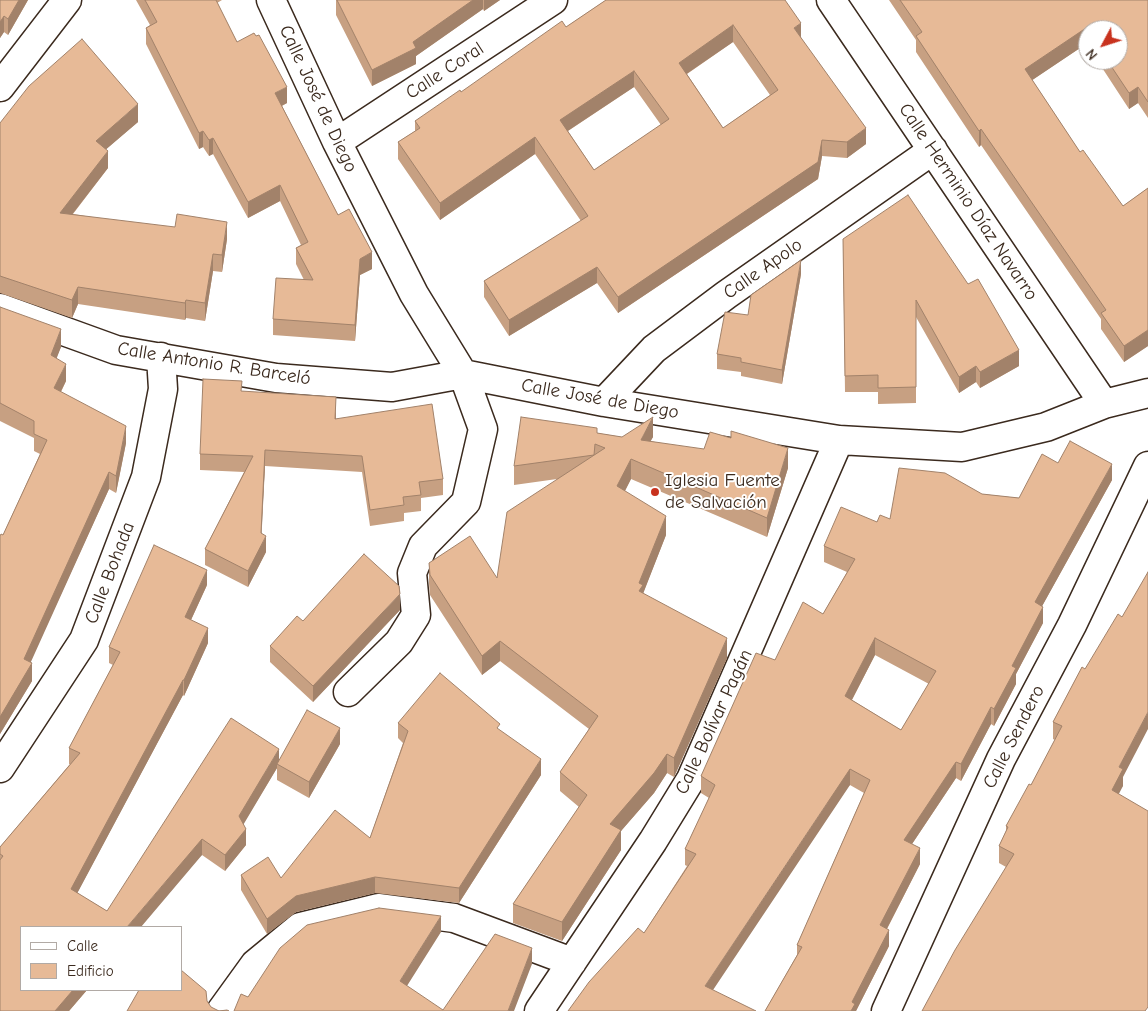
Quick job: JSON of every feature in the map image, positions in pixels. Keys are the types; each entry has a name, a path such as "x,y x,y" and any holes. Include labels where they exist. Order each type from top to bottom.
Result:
{"street":[{"path":"0,87 67,0"},
{"name":"Calle José de Diego","path":"271,0 337,142 414,294 463,374 604,402 839,440 962,447 1046,427 1104,404 1148,393"},
{"name":"Calle Coral","path":"337,142 553,0"},
{"name":"Calle Herminio Díaz Navarro","path":"831,0 1104,404"},
{"name":"Calle Apolo","path":"604,402 654,349 726,295 933,150"},
{"name":"Calle Antonio R. Barceló","path":"0,308 116,350 276,378 392,387 463,374"},
{"name":"Calle Bohada","path":"0,768 84,640 146,477 163,389 161,357"},
{"path":"348,692 399,642 416,615 412,574 423,546 466,502 483,429 463,374"},
{"name":"Calle Bolívar Pagán","path":"539,1011 653,841 691,779 839,440"},
{"name":"Calle Sendero","path":"886,1011 1001,759 1072,625 1148,466"},
{"path":"221,1011 254,964 300,926 378,908 454,918 572,962"}],"building":[{"path":"0,0 19,0 8,19 4,16 0,22"},
{"path":"145,0 216,0 237,42 254,33 256,36 259,35 287,87 275,93 338,215 349,209 372,252 360,259 355,325 273,319 276,278 313,280 296,248 308,242 280,185 248,202 213,138 209,140 203,131 199,133 146,28 157,22"},
{"path":"337,0 473,0 413,42 416,48 372,70"},
{"path":"606,0 785,0 801,23 794,28 866,128 847,142 822,140 818,162 618,297 597,267 509,320 484,281 588,216 535,137 440,203 398,142 420,128 415,121 460,90 461,92 562,21 566,27","holes":["733,25 778,90 723,128 679,63","634,71 669,119 594,170 560,120"]},
{"path":"900,0 1148,0 1148,102 1138,87 1129,93 1114,70 1128,70 1128,20 1078,20 1078,33 1025,69 1080,152 1083,150 1123,206 1148,188 1148,330 1124,346 1101,313 1106,310 981,129 979,131 916,36 922,32"},
{"path":"82,39 138,104 96,141 108,151 60,213 175,227 177,214 227,222 222,255 213,254 205,303 186,300 185,303 78,287 72,300 0,276 0,123 29,86"},
{"path":"908,195 968,284 978,279 1019,350 980,372 976,366 959,377 916,300 916,387 878,388 878,375 845,376 843,239"},
{"path":"801,260 782,370 741,362 741,358 717,354 725,312 748,315 751,295"},
{"path":"0,307 61,329 51,355 66,364 54,388 126,426 116,476 109,472 24,659 32,663 0,717 0,536 1,534 3,535 47,440 34,434 34,421 0,403"},
{"path":"203,379 242,381 241,391 336,397 335,419 432,404 443,479 419,482 421,495 403,497 404,505 370,510 362,456 265,450 261,533 266,536 248,571 205,549 253,456 200,454"},
{"path":"521,417 597,428 597,433 622,437 653,417 641,440 704,449 710,432 731,438 731,431 788,448 767,518 631,459 617,486 666,516 639,583 643,585 639,591 727,638 674,758 667,754 654,773 610,824 621,830 562,922 513,904 587,795 560,772 598,716 500,641 482,656 430,575 429,563 470,536 497,578 507,512 605,448 595,444 594,455 514,466"},
{"path":"1070,441 1112,464 1035,602 1043,607 1012,666 1016,668 994,709 991,707 961,764 956,762 904,840 920,848 880,925 889,930 852,1002 855,1004 851,1011 765,1011 802,947 797,945 870,780 850,769 705,986 756,1011 568,1011 589,982 638,928 644,933 696,854 685,849 715,785 701,776 756,653 775,660 803,602 823,614 855,559 824,546 841,507 877,522 880,515 890,519 899,468 945,473 982,494 1019,498 1042,454 1058,463","holes":["875,638 936,671 901,730 845,696"]},
{"path":"154,545 207,570 185,617 208,628 184,680 71,889 107,911 231,718 279,749 239,816 246,829 225,855 202,839 128,926 20,926 20,991 72,991 55,1011 0,1011 0,860 3,856 0,854 0,847 80,753 69,748 120,652 109,647"},
{"path":"364,554 399,586 400,594 313,686 270,646 297,616 303,621"},
{"path":"1148,572 1148,712 1119,767 1123,769 1112,790 1148,811 1148,1007 1145,1011 922,1011 955,950 1014,854 999,846 1008,827 1006,826 1029,784 1031,785 1062,726 1053,722 1082,667 1085,669 1118,614 1122,617"},
{"path":"440,673 500,724 497,728 541,759 459,888 375,877 296,896 267,919 241,875 268,857 281,878 335,810 370,838 408,731 398,723"},
{"path":"307,710 340,728 309,782 277,764"},
{"path":"379,908 441,916 400,981 443,1010 495,934 532,948 508,1011 234,1011 241,994 248,997 280,948 307,925"},
{"path":"182,971 206,991 207,1001 211,1007 219,1011 127,1011 138,991 182,991"}],"place":[{"name":"Iglesia Fuente de Salvación","path":"655,492"}]}
